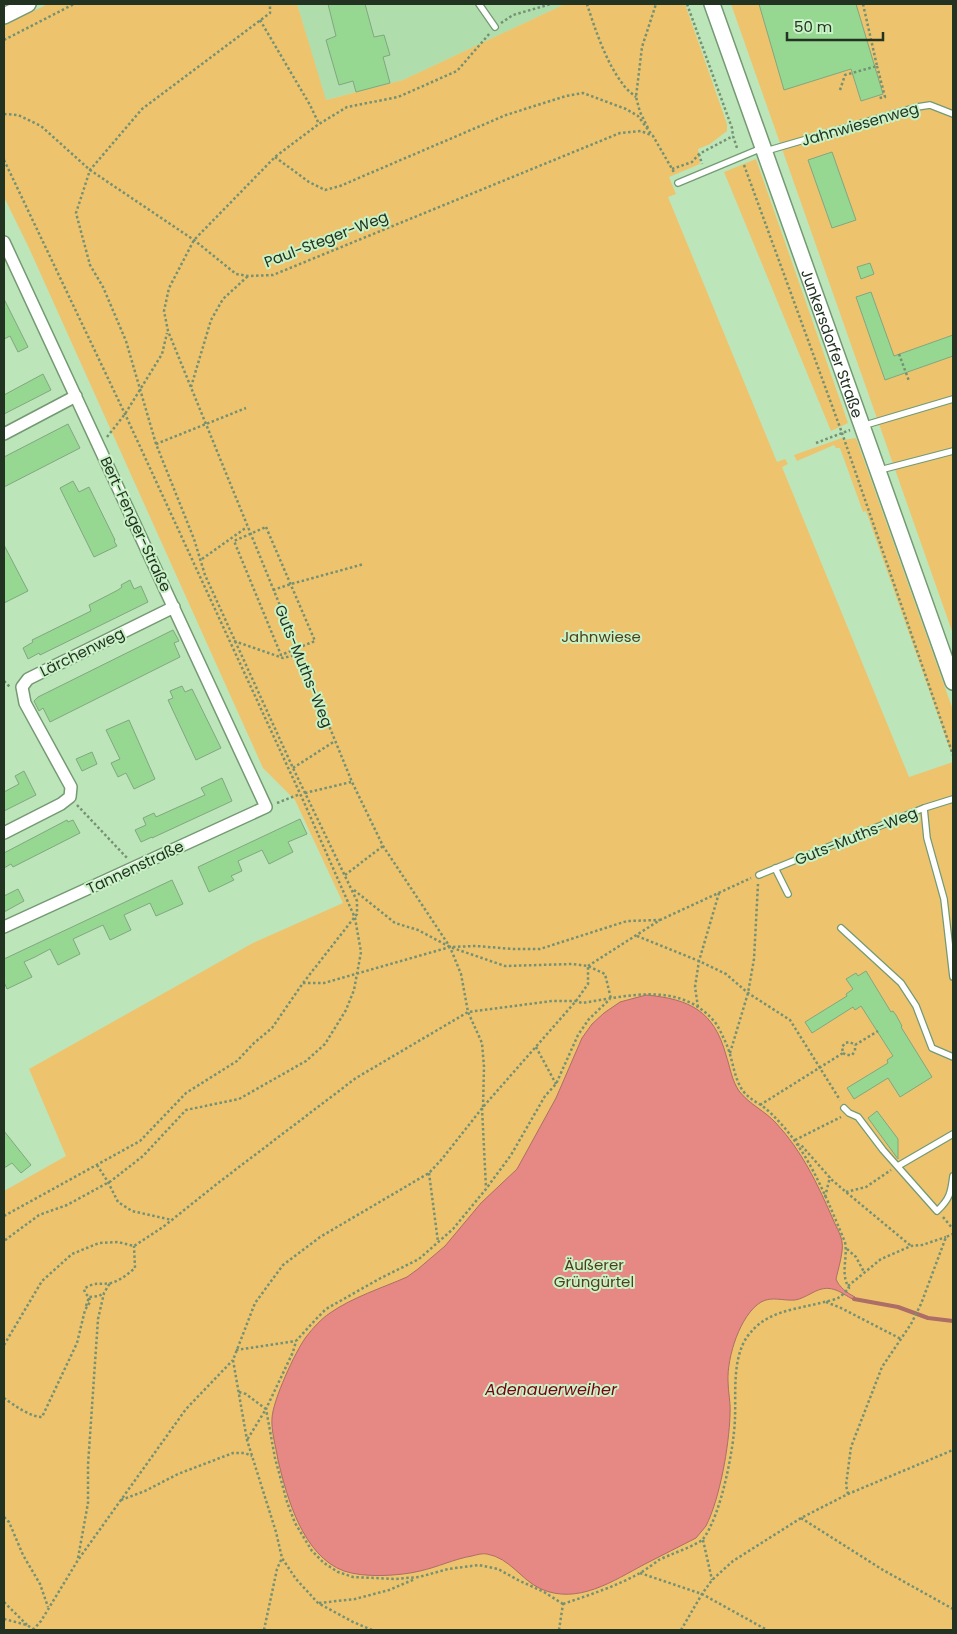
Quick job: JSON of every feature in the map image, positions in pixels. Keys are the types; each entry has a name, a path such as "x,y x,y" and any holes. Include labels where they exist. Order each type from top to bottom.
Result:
{"street":[{"path":"4,16 28,4"},
{"name":"Junkersdorfer Straße","path":"712,4 953,682"},
{"name":"Bert-Fenger-Straße","path":"4,242 266,807"},
{"path":"4,434 76,396"},
{"name":"Lärchenweg","path":"70,797 71,787 25,703 22,687 28,678 174,606"},
{"path":"4,833 61,804 70,797"},
{"name":"Tannenstraße","path":"4,927 266,807"}],"lane":[{"path":"479,4 495,27"},
{"name":"Jahnwiesenweg","path":"678,182 741,156 917,107 930,105 953,114"},
{"path":"862,426 953,399"},
{"path":"878,471 953,451"},
{"name":"Guts-Muths-Weg","path":"759,875 924,808 953,800"},
{"path":"924,808 927,838 934,869 942,890 953,977"},
{"path":"775,868 788,894"},
{"path":"841,928 901,983 916,1006 932,1048 953,1057"},
{"path":"844,1108 849,1113 858,1117 883,1150 937,1211 946,1202 952,1190 953,1176"},
{"path":"898,1166 953,1134"}],"path":[{"path":"4,40 74,4"},
{"path":"4,1216 140,1141 186,1093 237,1061 272,1028 303,983 357,914 358,901 293,768 205,575 201,560 156,444 126,341 103,287 90,265 76,212 90,170 142,109 270,13 270,4"},
{"name":"Guts-Muths-Weg","path":"486,1189 482,1043 468,1012 461,974 450,947 383,846 352,782 205,424 168,331 164,311 169,288 194,240 275,157 347,107 398,97 457,71 495,27 513,14 550,4"},
{"path":"587,4 611,64 622,84 636,97"},
{"path":"656,4 642,46 636,97 640,112 672,169 692,162 699,154 733,136"},
{"path":"687,4 732,128 733,136 842,433 953,755"},
{"path":"863,4 885,97 879,98 878,96"},
{"path":"260,20 320,124"},
{"path":"840,90 846,75 877,66"},
{"path":"861,71 862,76"},
{"path":"275,157 308,182 325,190 340,186 506,115 566,96 583,93 626,109 638,116 653,136"},
{"name":"Paul-Steger-Weg","path":"4,114 18,115 32,120 90,170 194,240 236,274 248,276 273,275 620,133 641,131 653,136"},
{"path":"4,160 125,414 300,794 355,918 361,952 358,974 346,1010 325,1044 306,1061 239,1099 186,1110 143,1156 108,1182 67,1205 40,1215 4,1240"},
{"path":"191,388 211,320 223,299 248,276"},
{"path":"100,447 125,414 139,388 162,354 168,331"},
{"path":"899,354 908,381"},
{"path":"156,444 246,408"},
{"path":"816,444 862,426"},
{"path":"201,560 247,527"},
{"path":"266,528 315,641 281,655 234,541 250,534 266,528"},
{"path":"273,590 364,564"},
{"path":"234,641 283,658 299,654"},
{"path":"293,768 336,741"},
{"path":"266,807 300,794 352,782"},
{"path":"70,797 136,867"},
{"path":"345,875 383,846"},
{"path":"730,1054 748,993 754,959 759,875"},
{"path":"588,966 660,920 749,878"},
{"path":"351,888 395,923 418,930 450,947 505,966 572,964 588,966 605,974 610,999"},
{"path":"698,1007 695,987 699,961 719,893"},
{"path":"303,983 324,983 450,947 476,946 540,949 627,921 660,920"},
{"path":"637,936 726,974 748,993 790,1020 844,1108"},
{"path":"4,1602 33,1630 49,1608 78,1560 186,1410 233,1360 255,1303 283,1265 325,1233 429,1173 576,1001 588,984 588,966"},
{"path":"4,1344 42,1281 72,1254 99,1243 118,1242 134,1246 172,1220 308,1113 356,1078 468,1012 532,1003 576,1001 582,1003 647,993 680,999 698,1007 716,1023 730,1054 738,1083 749,1098 772,1114 796,1142 825,1197 846,1248 856,1257 864,1272"},
{"path":"247,1440 266,1410 293,1352 296,1341 326,1309 419,1259 453,1229 511,1155 545,1096 556,1084 578,1035 589,1019 610,999"},
{"path":"855,1045 878,1031"},
{"path":"843,1052 842,1047 845,1043 850,1042 855,1045"},
{"path":"843,1052 846,1055 852,1055 855,1051 855,1045"},
{"path":"536,1047 556,1084"},
{"path":"760,1105 843,1052"},
{"path":"796,1142 849,1113"},
{"path":"796,1142 846,1192 911,1246"},
{"path":"97,1164 118,1202 132,1211 172,1220"},
{"path":"846,1192 866,1187 898,1166"},
{"path":"429,1173 438,1242"},
{"path":"825,1197 830,1177"},
{"path":"937,1211 953,1229"},
{"path":"563,1604 596,1593 640,1573 658,1560 702,1540 716,1512 728,1466 735,1423 736,1377 740,1354 746,1338 756,1327 770,1317 790,1309 806,1308 840,1297 864,1272 881,1259 911,1246 922,1245 953,1234"},
{"path":"848,1494 846,1485 851,1447 882,1367 922,1304 946,1237"},
{"path":"4,1398 28,1413 39,1417 42,1416 77,1343 85,1310 90,1302 89,1296 85,1293 86,1287 96,1282 110,1283 122,1278 136,1268 134,1246"},
{"path":"846,1248 843,1274 848,1287"},
{"path":"78,1560 88,1503 88,1465 98,1323 104,1293 110,1283"},
{"path":"89,1296 94,1297 104,1293"},
{"path":"825,1302 841,1308 901,1339"},
{"path":"236,1350 296,1341"},
{"path":"233,1360 247,1440 276,1532 282,1558 296,1579 318,1603 372,1630"},
{"path":"239,1392 246,1394 266,1410 275,1458 287,1502 295,1524 312,1551 324,1563 338,1572 353,1577 378,1579 419,1577"},
{"path":"681,1630 712,1580 733,1561 801,1518 848,1494 953,1450"},
{"path":"120,1501 178,1474 233,1453 245,1453 252,1456"},
{"path":"4,1517 9,1522 23,1555 40,1584 49,1608"},
{"path":"801,1518 883,1570 953,1609"},
{"path":"702,1540 712,1580"},
{"path":"264,1630 277,1569 282,1558"},
{"path":"318,1603 355,1599 389,1590 419,1577 448,1569 479,1565 498,1569 544,1592 563,1604"},
{"path":"640,1573 702,1594 767,1630"},
{"path":"559,1630 563,1604"},
{"path":"4,1619 27,1625"}],"shaded area":[{"path":"297,4 565,4 403,80 325,100"}],"green space":[{"name":"Äußerer Grüngürtel","path":"48,4 297,4 326,100 403,80 565,4 685,4 727,124 727,131 710,144 698,149 700,164 669,177 676,194 668,197 777,462 785,459 788,464 782,467 909,777 953,762 953,1630 4,1630 4,1191 66,1156 29,1069 253,943 343,903 295,800 263,768 29,248 4,197 4,25"},
{"path":"731,4 953,4 953,634"},
{"path":"756,159 848,423 831,431 724,172"},
{"path":"842,438 843,440 856,438 953,710 953,748 950,750 866,511 863,512 840,448 836,448 834,445 797,461 794,455"}],"water":[{"name":"Adenauerweiher","path":"646,995 687,1004 698,1010 715,1028 739,1091 747,1100 772,1119 785,1134 794,1145 815,1180 841,1239 842,1250 836,1279 844,1290 855,1297 854,1300 829,1288 818,1290 795,1300 765,1300 747,1316 736,1337 728,1371 730,1411 723,1472 711,1514 706,1526 696,1538 608,1584 582,1593 555,1593 541,1589 527,1580 509,1564 487,1554 465,1557 420,1571 402,1574 362,1575 344,1571 318,1553 307,1539 292,1508 278,1460 273,1434 273,1410 285,1376 296,1353 317,1324 327,1315 358,1297 407,1277 445,1246 481,1203 517,1169 556,1098 582,1038 592,1024 620,1002"}],"building":[{"path":"328,4 365,4 374,37 384,35 390,55 383,57 390,83 356,92 353,81 339,85 326,40 336,36"},
{"path":"759,4 856,4 883,94 861,101 851,69 784,90"},
{"path":"832,152 856,220 832,228 808,160"},
{"path":"870,263 874,274 861,279 857,267"},
{"path":"871,292 894,356 953,335 953,356 885,380 856,297"},
{"path":"4,299 28,347 18,352 10,336 4,339"},
{"path":"43,374 51,390 4,414 4,395"},
{"path":"68,424 80,448 4,487 4,457"},
{"path":"73,481 79,492 89,487 117,546 94,557 60,488"},
{"path":"4,545 28,591 4,603"},
{"path":"130,580 134,589 141,586 148,602 40,655 39,653 28,659 23,648 33,642 32,640 91,611 89,605 118,590 122,587 121,585"},
{"path":"173,630 179,641 174,643 180,657 50,722 43,708 39,711 34,701 38,697"},
{"path":"182,686 185,692 192,689 221,748 196,760 168,700 173,698 170,691"},
{"path":"129,720 155,779 134,789 126,773 118,777 111,763 120,759 106,730"},
{"path":"92,752 97,764 82,771 76,759"},
{"path":"24,771 36,795 4,811 4,792 19,784 15,776"},
{"path":"222,778 232,801 141,842 135,830 146,825 143,818 154,813 156,817 205,795 201,788"},
{"path":"300,819 307,834 288,842 293,852 269,864 262,850 238,861 242,871 231,876 234,880 209,892 198,867"},
{"path":"67,820 68,822 73,820 80,833 13,867 11,864 4,868 4,853"},
{"path":"172,880 183,904 156,916 150,903 124,915 131,930 110,940 103,925 73,939 80,954 58,965 50,949 24,962 32,977 7,989 4,982 4,959"},
{"path":"18,889 24,901 4,912 4,896"},
{"path":"866,971 891,1012 893,1011 896,1015 901,1027 932,1077 900,1097 888,1078 854,1099 847,1088 888,1063 887,1060 893,1056 861,1006 855,1010 853,1007 812,1033 805,1022 847,996 846,994 853,989 846,979 856,973 858,976"},
{"path":"877,1111 898,1139 898,1159 868,1118"},
{"path":"4,1131 31,1165 21,1173 12,1163 4,1168"}],"waterway":[{"path":"854,1299 898,1307 928,1318 953,1321"}],"park label":[{"name":"Jahnwiese","path":"601,636"}]}
